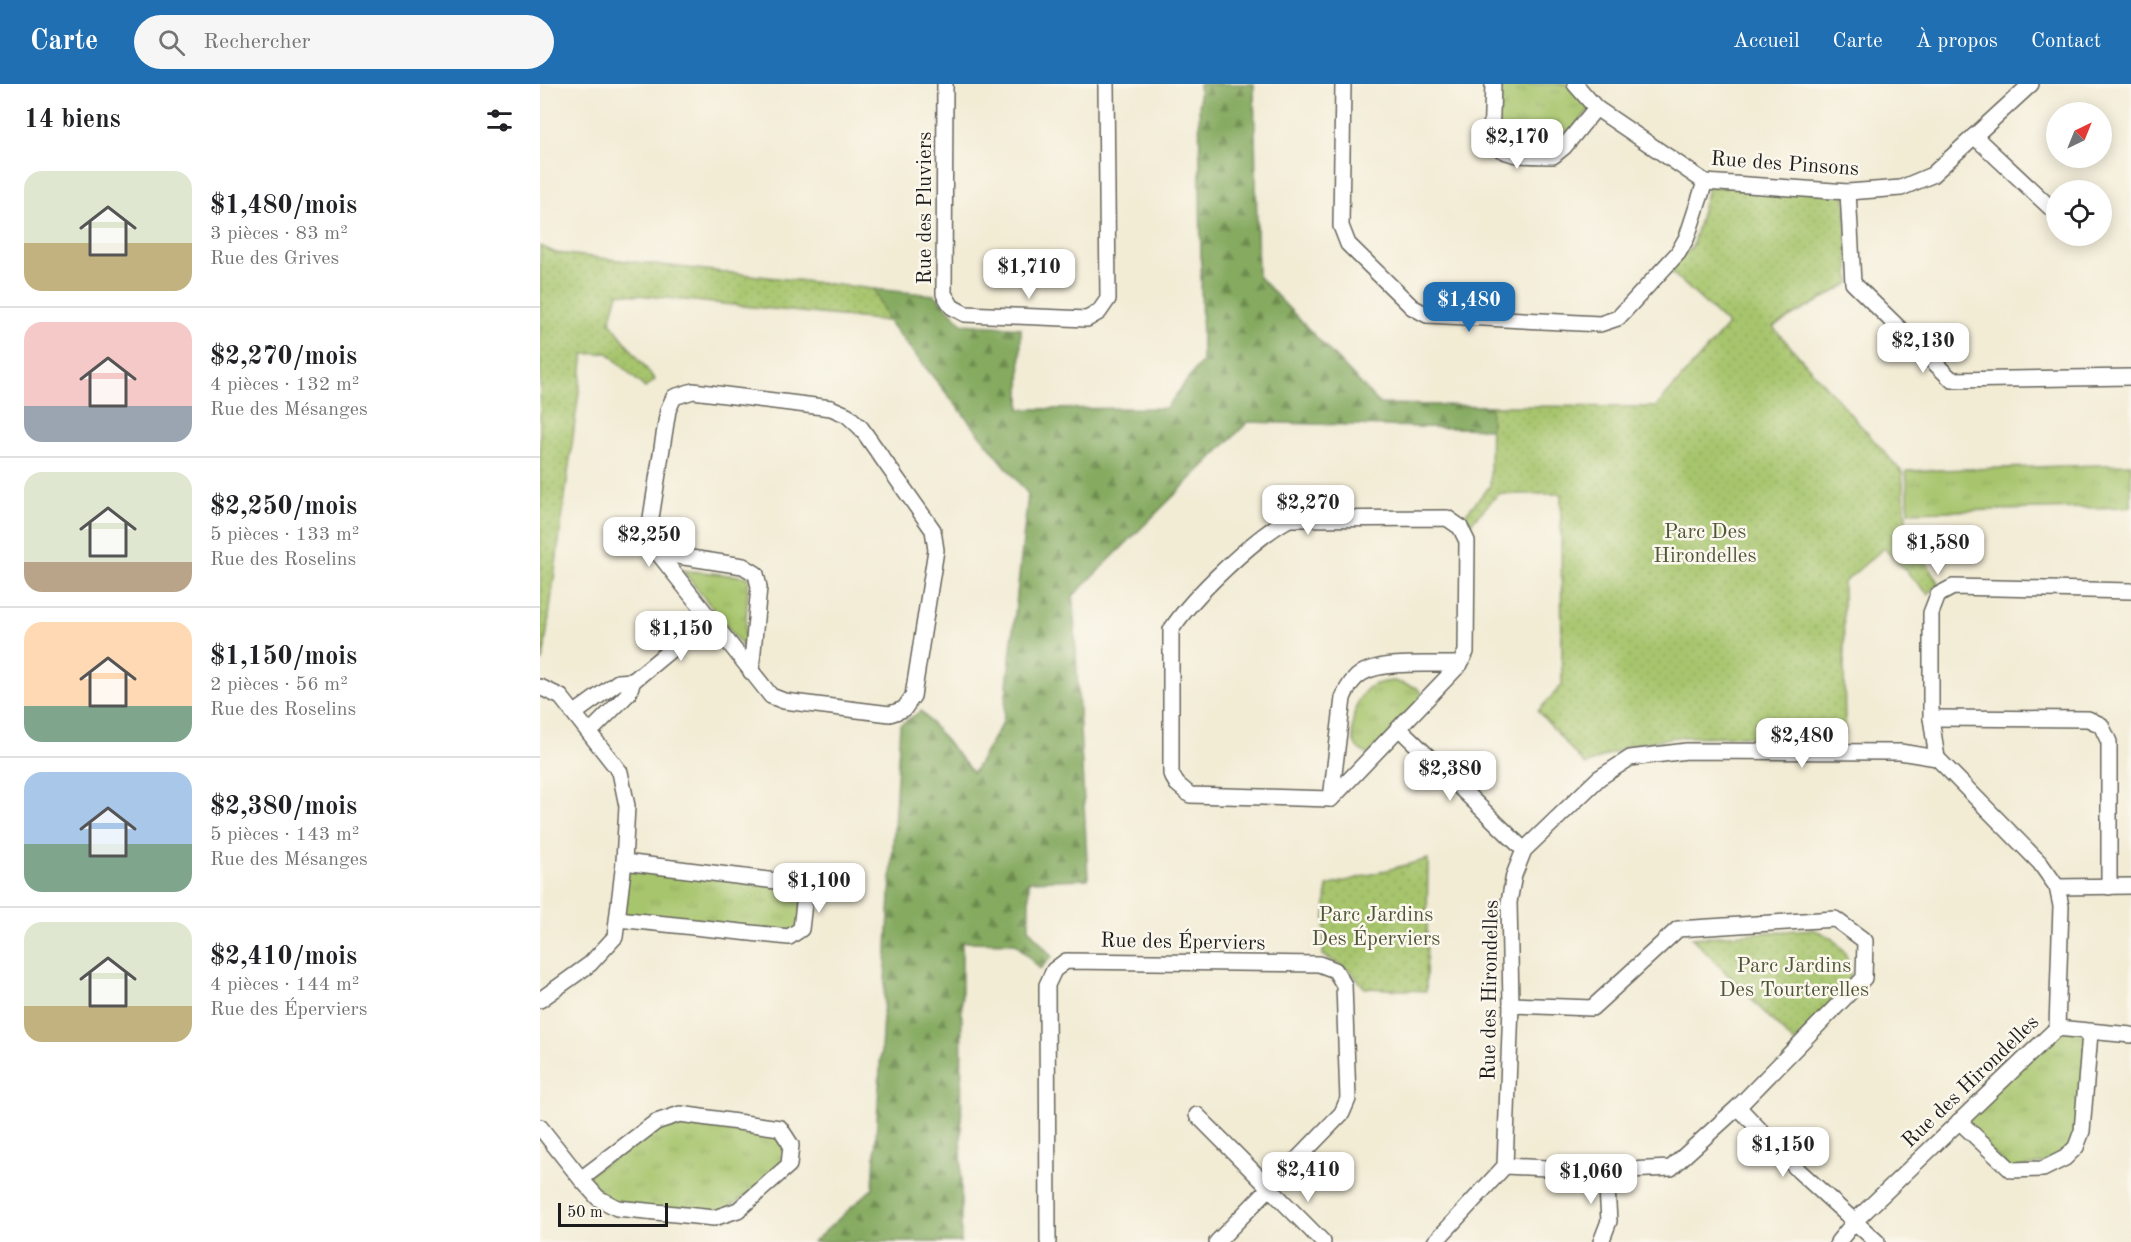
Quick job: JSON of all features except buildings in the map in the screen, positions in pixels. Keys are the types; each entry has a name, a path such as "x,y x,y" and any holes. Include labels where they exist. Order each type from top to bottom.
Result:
{"street":[{"name":"Rue des Pluviers","path":"945,84 944,294 948,301 952,307 965,314 1087,319 1099,312 1108,299 1106,84"},
{"path":"1343,84 1341,226 1348,244 1412,307 1427,315 1600,324 1618,318 1678,253 1687,237 1705,182"},
{"path":"1492,84 1491,141 1498,150 1511,154 1553,156 1564,147 1596,108"},
{"name":"Rue des Pinsons","path":"1575,84 1596,108 1705,182 1848,192 1901,188 1932,175 2031,84"},
{"path":"1974,136 2046,204"},
{"path":"1848,192 1853,284 1952,380 2131,377"},
{"path":"693,391 831,408 847,415 861,428 933,530 936,550 913,696 904,709 890,714 784,701 771,696 658,553 651,518 668,410 674,397 693,391"},
{"path":"1447,518 1461,527 1467,541 1466,652 1460,664 1331,799 1190,795 1177,784 1171,774 1171,630 1184,611 1269,530 1289,519 1447,518"},
{"path":"658,553 743,566 756,574 759,587 751,672"},
{"path":"1937,758 1931,718 1931,613 1938,595 1948,589 2131,591"},
{"path":"590,732 628,694 633,681 708,618"},
{"path":"1331,799 1342,698 1349,684 1360,674 1374,667 1460,664"},
{"path":"574,713 618,682 633,681"},
{"path":"540,687 561,697 620,772 627,806 624,862 615,937 605,950 540,1000"},
{"path":"1931,718 2088,719 2100,725 2109,742 2109,886"},
{"path":"1400,729 1524,850"},
{"name":"Rue des Hirondelles","path":"1505,1166 1511,1005 1509,902 1514,875 1524,850 1599,778 1630,758 1687,750 1900,752 1937,758 2040,862 2057,887 2061,906 2057,1028 1856,1220 1838,1242"},
{"path":"618,919 789,937 801,929 805,895 792,883 624,862"},
{"path":"2057,887 2131,886"},
{"path":"1435,1242 1505,1166 1606,1171 1671,1168 1738,1107 1864,978 1865,941 1835,920 1678,928 1592,1008 1511,1005"},
{"name":"Rue des Éperviers","path":"1048,1242 1047,985 1054,970 1066,961 1319,964 1335,970 1344,985 1348,1098 1342,1113 1218,1242"},
{"path":"2057,1028 2090,1034 2131,1035"},
{"path":"1959,1120 2011,1170 2043,1169 2065,1158 2076,1147 2082,1131 2090,1034"},
{"path":"1738,1107 1799,1171 1856,1220 1877,1242"},
{"path":"540,1127 581,1179 598,1198 617,1208 714,1218 738,1210 789,1165 791,1145 780,1128 680,1114 656,1122 581,1179"},
{"path":"1197,1115 1323,1242"},
{"path":"1601,1242 1609,1221 1606,1171"}],"green space":[{"path":"1199,84 1254,84 1258,276 1380,404 1491,406 1492,429 1248,422 1073,596 1088,879 1029,881 1029,929 1052,957 1040,969 1015,943 962,942 961,1242 813,1242 873,1188 900,725 921,711 973,773 1003,722 1028,494 888,321 874,289 935,295 963,324 1021,328 1020,409 1166,408 1202,361"},
{"path":"1496,84 1571,84 1591,108 1552,153 1511,150 1494,139"},
{"name":"Parc Des Hirondelles","path":"1709,185 1845,195 1850,283 1773,327 1902,472 1907,530 1939,584 1928,594 1884,548 1843,583 1845,735 1677,737 1630,745 1585,765 1538,711 1562,685 1561,494 1498,494 1471,523 1463,517 1490,486 1491,406 1656,407 1728,325 1669,270 1692,247"},
{"path":"540,246 556,253 874,289 888,321 618,293 610,322 655,380 645,388 608,353 584,354 543,661 540,660"},
{"path":"2131,464 2131,507 1909,512 1906,471"},
{"path":"682,570 749,577 744,648"},
{"path":"1394,681 1417,688 1423,695 1371,755 1358,748 1353,738 1356,707 1367,689 1380,683"},
{"name":"Parc Jardins Des Éperviers","path":"1428,859 1426,991 1365,988 1350,971 1323,955 1327,886"},
{"path":"624,862 792,883 805,895 801,929 789,937 618,919"},
{"name":"Parc Jardins Des Tourterelles","path":"1812,929 1830,937 1847,957 1849,985 1794,1043 1692,938"},
{"path":"2057,1028 2090,1033 2082,1131 2065,1158 2011,1170 1959,1121"},
{"path":"680,1114 780,1128 789,1165 714,1218 617,1208 581,1179"}]}
